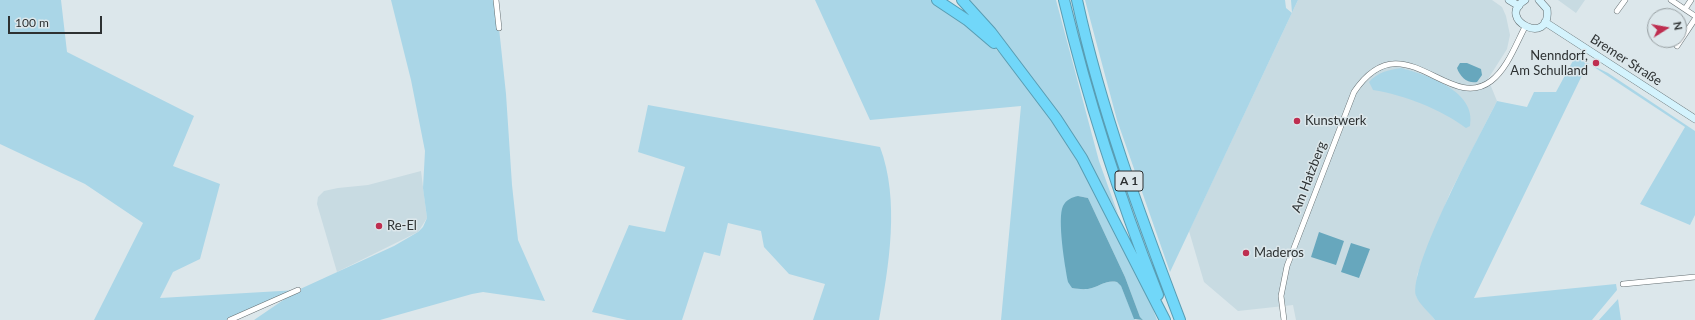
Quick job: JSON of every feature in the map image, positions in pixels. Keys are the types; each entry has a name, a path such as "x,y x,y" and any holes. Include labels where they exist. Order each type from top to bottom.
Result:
{"highway":[{"path":"937,0 983,33 1026,78"},
{"path":"962,0 982,21 1026,78 1082,158 1166,320"},
{"name":"A 1","path":"1064,0 1098,125 1115,178 1166,320"},
{"name":"A 1","path":"1077,0 1086,40 1108,120 1145,227 1180,320"}],"main road":[{"path":"1509,0 1519,6"},
{"path":"1526,0 1517,10 1518,20 1525,27 1535,28 1545,22 1547,9 1541,1"},
{"name":"Bremer Straße","path":"1545,22 1695,119"}],"street":[{"path":"496,0 499,28"},
{"path":"1618,11 1625,0"},
{"path":"1671,0 1683,8"},
{"path":"1687,11 1695,17 1687,30"},
{"name":"Am Hatzberg","path":"1284,320 1282,288 1288,261 1354,92 1361,82 1381,67 1405,64 1415,66 1456,86 1474,88 1483,86 1497,76 1525,27"},
{"path":"1623,284 1695,277"},
{"path":"230,320 298,290"}],"shaded area":[{"path":"0,0 61,0 67,52 194,116 173,166 220,184 200,259 173,272 160,298 298,290 394,246 418,232 423,227 427,218 423,188 425,151 411,80 391,0 496,0 506,94 512,185 518,240 545,301 483,292 380,320 254,320 295,292 230,320 94,320 143,223 85,184 0,144"},
{"path":"815,0 931,0 971,26 995,48 1015,70 1049,115 1103,202 1138,269 1157,320 1143,320 1140,317 1125,277 1088,198 1078,196 1063,243 1066,271 1072,288 1087,289 1107,282 1117,282 1121,286 1135,320 1001,320 1021,106 870,120"},
{"path":"967,0 1056,0 1099,161 1118,214 1077,142"},
{"path":"1085,0 1285,0 1286,8 1292,13 1170,272 1117,120"},
{"path":"1291,0 1298,0 1292,13"},
{"path":"1298,0 1492,0 1502,7 1506,16 1510,35 1507,49 1488,79 1497,101 1450,193 1417,275 1416,296 1435,320 1296,320 1293,305 1238,311 1204,282 1189,231"},
{"path":"1558,0 1585,0 1576,13"},
{"path":"1575,57 1588,63 1474,298 1616,284 1617,290 1592,320 1435,320 1416,296 1417,281 1423,258 1462,169 1497,101 1527,107 1534,92 1556,92"},
{"path":"1460,63 1467,63 1481,69 1482,75 1477,82 1470,82 1462,77 1457,68"},
{"path":"1590,64 1608,73 1695,131 1695,215 1690,225 1640,204 1685,127"},
{"path":"1401,68 1436,80 1448,86 1458,94 1466,103 1470,114 1470,126 1466,128 1434,109 1410,99 1373,90 1369,82 1372,79 1384,72"},
{"path":"648,105 880,147 886,167 890,189 891,233 879,320 813,320 825,284 789,274 764,247 761,231 728,223 720,256 704,252 682,320 627,320 592,312 629,225 665,232 685,167 638,152"},
{"path":"421,171 427,218 418,232 337,272 317,204 318,197 324,191 368,185"},
{"path":"1078,196 1088,198 1125,277 1140,317 1143,320 1134,319 1121,286 1117,282 1107,282 1085,289 1072,288 1068,282 1062,243 1061,212 1066,202 1071,198"},
{"path":"1319,232 1344,241 1336,265 1311,257"},
{"path":"1351,243 1370,249 1359,278 1341,272"},
{"path":"1618,299 1621,320 1599,320"}],"place":[{"name":"Nenndorf, Am Schulland","path":"1596,63"},
{"name":"Kunstwerk","path":"1297,121"},
{"name":"Re-El","path":"379,226"},
{"name":"Maderos","path":"1246,253"}]}
